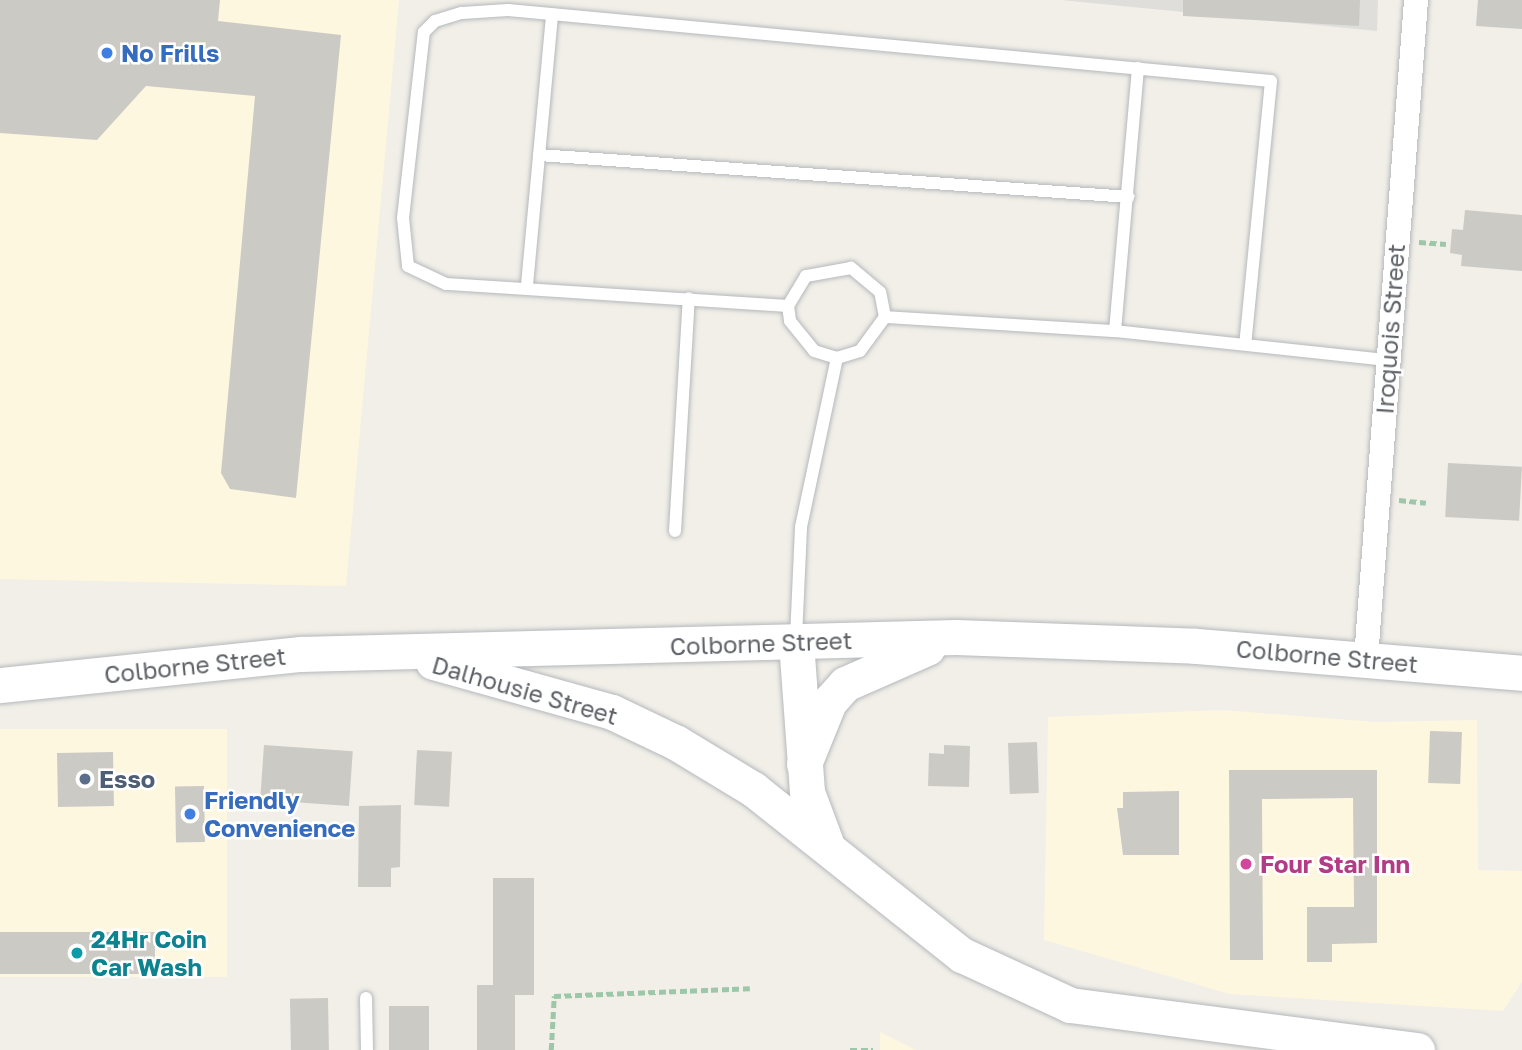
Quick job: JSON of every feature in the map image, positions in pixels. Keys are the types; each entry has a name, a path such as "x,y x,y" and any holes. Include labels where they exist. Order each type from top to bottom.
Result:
{"main road":[{"name":"Colborne Street","path":"0,685 300,654 956,637 1366,659 1522,673"},
{"path":"804,764 829,702 845,684 956,637"},
{"path":"796,642 804,764 826,843"},
{"name":"Dalhousie Street","path":"400,653 612,712 753,789 826,843 962,955 1070,1005 1417,1050"}],"street":[{"name":"Iroquois Street","path":"1366,659 1416,0"}],"lane":[{"path":"789,306 527,285 446,284 408,266 402,242 415,80 419,45 435,21 508,9 1271,81 1245,344"},
{"path":"527,285 552,14"},
{"path":"1115,331 1129,197 1138,68"},
{"path":"539,155 1129,197"},
{"path":"850,268 880,292 885,317 875,338 837,358 814,351 790,321 789,306 806,276 850,268"},
{"path":"675,531 689,298"},
{"path":"885,317 1115,331 1388,360"},
{"path":"796,642 801,527 837,358"},
{"path":"366,998 367,1050"}],"path":[{"path":"551,1050 554,996 750,988"},
{"path":"850,1050 873,1050"}],"shaded area":[{"path":"0,0 399,0 346,586 0,579"},
{"path":"1061,0 1378,0 1377,31"},
{"path":"1222,710 1376,722 1477,720 1478,870 1522,871 1522,982 1503,1011 1230,994 1044,940 1048,717"},
{"path":"0,729 227,729 227,977 0,977"},
{"path":"880,1032 916,1050 880,1050"}],"building":[{"path":"0,0 220,0 218,21 341,35 296,498 230,489 221,473 255,96 146,86 97,140 0,133"},
{"path":"1183,0 1360,0 1359,26 1183,16"},
{"path":"1478,0 1522,0 1522,29 1476,26"},
{"path":"1465,210 1522,215 1522,271 1461,266 1462,255 1450,253 1452,229 1463,230"},
{"path":"1448,463 1522,467 1519,521 1445,517"},
{"path":"1430,731 1462,732 1460,784 1428,783"},
{"path":"1037,742 1039,793 1010,794 1008,743"},
{"path":"264,745 353,751 349,806 260,800"},
{"path":"944,745 970,746 969,787 928,786 929,753 944,754"},
{"path":"417,750 452,752 449,807 414,805"},
{"name":"Esso","path":"113,752 114,806 58,807 57,753"},
{"name":"Four Star Inn","path":"1229,770 1377,770 1377,943 1332,944 1332,962 1307,962 1307,907 1354,907 1353,798 1262,799 1263,960 1230,960"},
{"name":"Friendly Convenience","path":"204,786 205,842 176,842 175,787"},
{"path":"1179,791 1179,855 1123,855 1117,808 1123,808 1123,792"},
{"path":"401,805 400,867 391,868 391,887 358,887 359,806"},
{"path":"493,878 534,878 534,995 515,995 515,1050 477,1050 477,985 493,985"},
{"name":"24Hr Coin Car Wash","path":"0,932 155,932 155,974 0,974"},
{"path":"328,998 329,1050 291,1050 290,999"},
{"path":"389,1006 429,1006 429,1050 389,1050"}],"place":[{"name":"No Frills","path":"107,53"},
{"name":"Esso","path":"85,779"},
{"name":"Friendly Convenience","path":"190,814"},
{"name":"Four Star Inn","path":"1246,864"},
{"name":"24Hr Coin Car Wash","path":"77,953"}]}
